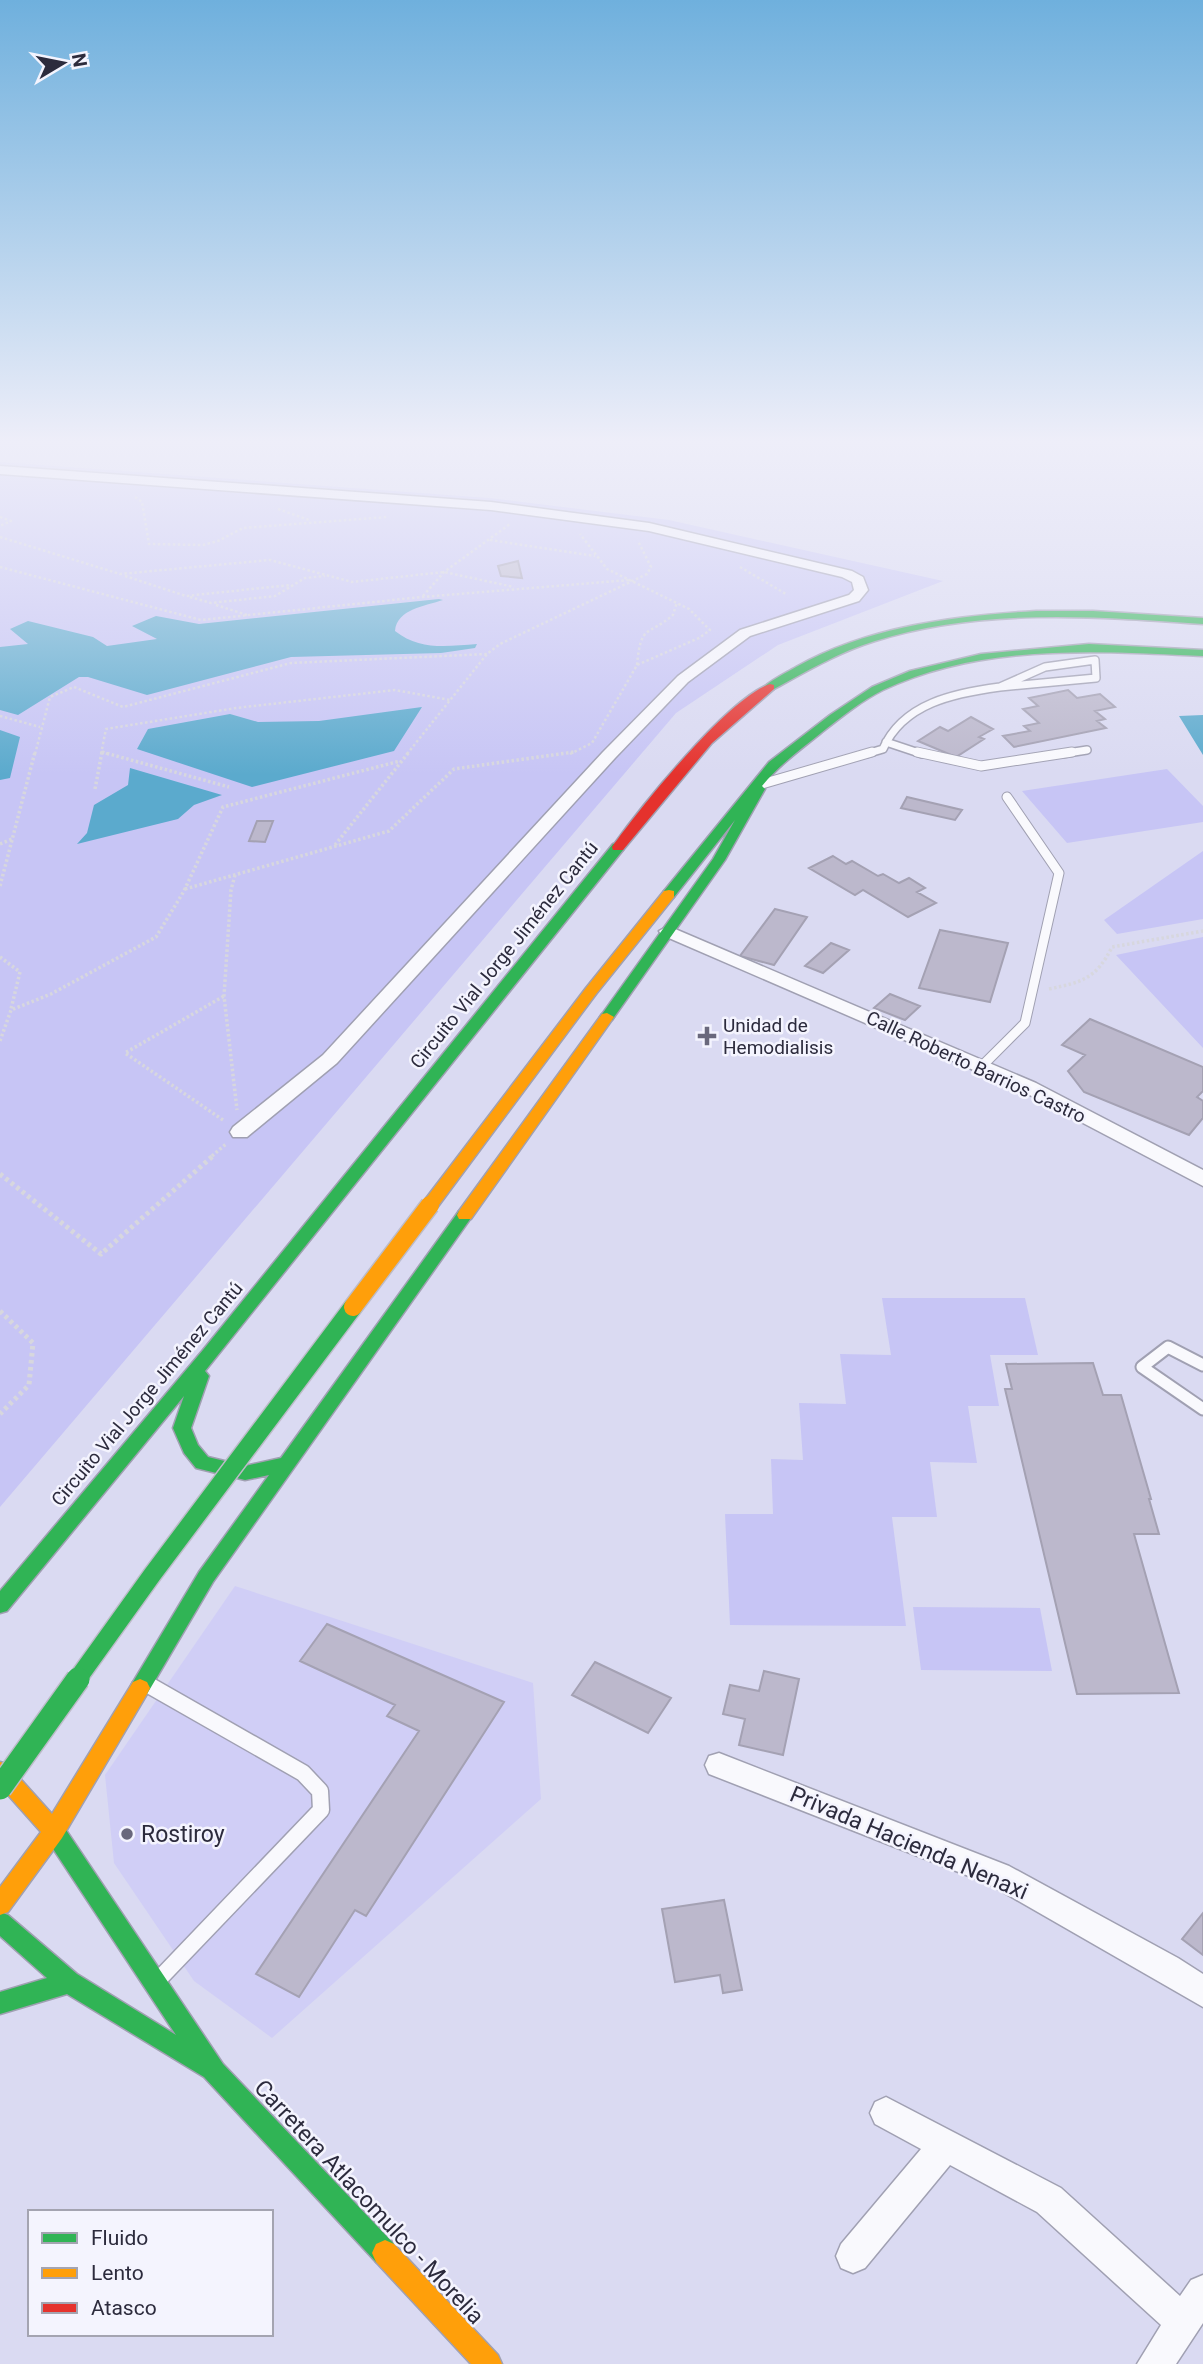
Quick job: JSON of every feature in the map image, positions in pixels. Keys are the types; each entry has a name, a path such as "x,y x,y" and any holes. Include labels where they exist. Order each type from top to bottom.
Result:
{"main road":[{"name":"Circuito Vial Jorge Jiménez Cantú","path":"0,1605 209,1354 647,811 722,726 761,694 816,662 870,640 923,627 987,618 1055,614 1126,615 1203,621"},
{"path":"0,1788 152,1575 590,991 773,765 834,717 876,689 935,667 1004,653 1058,648 1120,647 1203,653"},
{"path":"0,1905 54,1831 206,1577 719,860 773,765"},
{"path":"209,1354 182,1428 190,1448 202,1463 245,1472 286,1464"},
{"name":"Carretera Atlacomulco - Morelia","path":"0,1771 54,1831 215,2072 489,2364"},
{"name":"Carretera Atlacomulco - Morelia","path":"0,1922 69,1982 215,2072"},
{"path":"0,2003 69,1982"}],"street":[{"path":"240,1132 330,1059 609,755 683,679 745,633 854,598 861,590 858,580 847,574 764,554"},
{"name":"Calle Roberto Barrios Castro","path":"668,931 1029,1087 1203,1178"},
{"name":"Privada Hacienda Nenaxi","path":"719,1765 999,1875 1167,1968 1203,1992"},
{"path":"886,2113 1049,2200 1183,2322"},
{"path":"853,2256 945,2145"},
{"path":"1155,2364 1203,2292"}],"lane":[{"path":"762,784 883,749 894,727 924,706 962,693 1096,678 1095,660 1046,666 1022,673 999,688"},
{"path":"886,742 934,758 981,766 1087,750"},
{"path":"982,1066 1025,1023 1059,873 1007,797"},
{"path":"1203,1365 1168,1347 1142,1367 1203,1409"},
{"path":"143,1682 303,1773 320,1791 321,1810 155,1983"}],"path":[{"path":"56,554 251,616"},
{"path":"422,597 444,572 469,554"},
{"path":"586,554 597,556 606,568 677,601 703,618 710,629 699,638 637,665"},
{"path":"334,846 487,654 500,644 647,574 651,567 644,554"},
{"path":"120,574 270,561 352,582 444,572 521,589"},
{"path":"0,566 201,620 422,597 630,580"},
{"path":"211,603 275,596 304,578 330,576"},
{"path":"186,596 290,585"},
{"path":"774,586 786,594"},
{"path":"185,889 389,831 454,769 568,755 593,743 637,665 641,637 649,629 672,618 677,611 677,601"},
{"path":"0,886 50,697 74,687 123,707 291,663 487,654"},
{"path":"95,789 106,729 236,708 395,690 451,700"},
{"path":"0,716 40,727"},
{"path":"102,752 229,787"},
{"path":"11,1010 51,994 156,937 185,889 223,807 401,761"},
{"path":"0,844 13,839"},
{"path":"235,874 231,890 224,996 240,1132"},
{"path":"1031,993 1088,980 1104,963 1112,947 1203,931"},
{"path":"0,957 20,972 0,1041"},
{"path":"224,996 125,1053 240,1132"},
{"path":"0,1174 101,1254 240,1132"},
{"path":"0,1311 33,1343 29,1385 0,1414"}],"shaded area":[{"path":"0,554 823,554 943,581 778,645 676,713 0,1507"},
{"path":"443,600 406,613 395,631 414,642 445,646 477,644 475,648 441,653 291,657 147,695 88,677 79,677 18,715 0,710 0,647 28,644 10,629 28,621 93,637 107,646 157,639 132,626 156,616 199,624"},
{"path":"422,707 394,751 252,787 137,749 148,729 230,714 258,722 319,721"},
{"path":"1203,715 1203,755 1179,716"},
{"path":"0,730 20,737 10,778 0,780"},
{"path":"130,768 222,795 194,805 178,819 77,844 87,833 94,805 128,785"},
{"path":"1167,769 1203,806 1203,822 1067,843 1022,791"},
{"path":"1203,851 1203,919 1117,934 1104,920"},
{"path":"1203,937 1203,1048 1116,955"},
{"path":"882,1298 1025,1298 1038,1355 990,1355 999,1406 968,1406 977,1463 930,1462 937,1517 892,1517 906,1626 730,1625 725,1514 773,1514 771,1459 803,1460 799,1403 846,1404 840,1354 891,1355"},
{"path":"235,1586 533,1683 541,1799 272,2038 194,1981 114,1863 105,1775"},
{"path":"913,1607 1040,1608 1052,1671 921,1670"}],"building":[{"path":"518,561 522,578 501,576 498,566"},
{"path":"1068,690 1077,698 1100,694 1115,707 1095,711 1105,719 1097,721 1106,728 1014,747 1003,736 1030,731 1024,726 1039,723 1023,709 1038,706 1029,698"},
{"path":"971,717 993,729 979,737 984,739 956,757 918,741 940,727 948,731"},
{"path":"907,797 962,810 955,820 901,808"},
{"path":"257,821 273,821 265,842 249,841"},
{"path":"833,856 846,864 852,861 878,876 883,874 899,883 909,878 925,888 917,892 936,903 908,917 863,890 855,895 809,868"},
{"path":"775,909 807,917 774,965 740,956"},
{"path":"940,930 1008,943 990,1002 919,988"},
{"path":"831,943 849,950 823,973 805,966"},
{"path":"890,994 920,1006 905,1020 874,1008"},
{"path":"1090,1019 1203,1067 1203,1091 1197,1097 1203,1101 1203,1118 1189,1135 1084,1092 1068,1071 1085,1055 1062,1045"},
{"path":"1093,1363 1103,1395 1121,1395 1151,1499 1159,1534 1134,1534 1179,1693 1077,1694 1005,1389 1012,1389 1006,1364"},
{"path":"327,1624 504,1702 366,1916 355,1910 299,1997 256,1974 419,1731 387,1716 395,1705 300,1661"},
{"path":"595,1662 671,1698 648,1733 572,1695"},
{"path":"764,1671 799,1679 783,1755 739,1745 745,1719 723,1714 730,1685 759,1691"},
{"path":"724,1900 742,1990 723,1993 720,1975 675,1982 662,1909"},
{"path":"1203,1913 1203,1955 1182,1939"}],"traffic: fast":[{"path":"770,687 819,659 870,639 924,626 1036,614 1093,614 1203,621"},
{"path":"669,894 773,765 834,717 876,689 914,673 981,657 1089,647 1203,653"},
{"path":"607,1017 719,860 759,789"},
{"path":"0,1605 209,1354 618,847"},
{"path":"140,1688 206,1577 465,1215"},
{"path":"0,1788 152,1575 353,1307"},
{"path":"200,1376 182,1428 190,1448 202,1463 245,1473 286,1464"},
{"path":"54,1831 215,2072 385,2253"},
{"path":"0,1922 69,1982 206,2066"},
{"path":"0,2003 69,1982"}],"traffic: slow":[{"path":"430,1205 591,991 669,894"},
{"path":"465,1215 607,1017"},
{"path":"353,1307 430,1205"},
{"path":"0,1905 54,1831 140,1688"},
{"path":"0,1771 54,1831"},
{"path":"385,2253 489,2364"}],"traffic: jam":[{"path":"618,847 670,782 708,741 727,721 770,687"}],"place":[{"name":"Unidad de Hemodialisis","path":"707,1036"},
{"name":"Rostiroy","path":"127,1834"}]}
